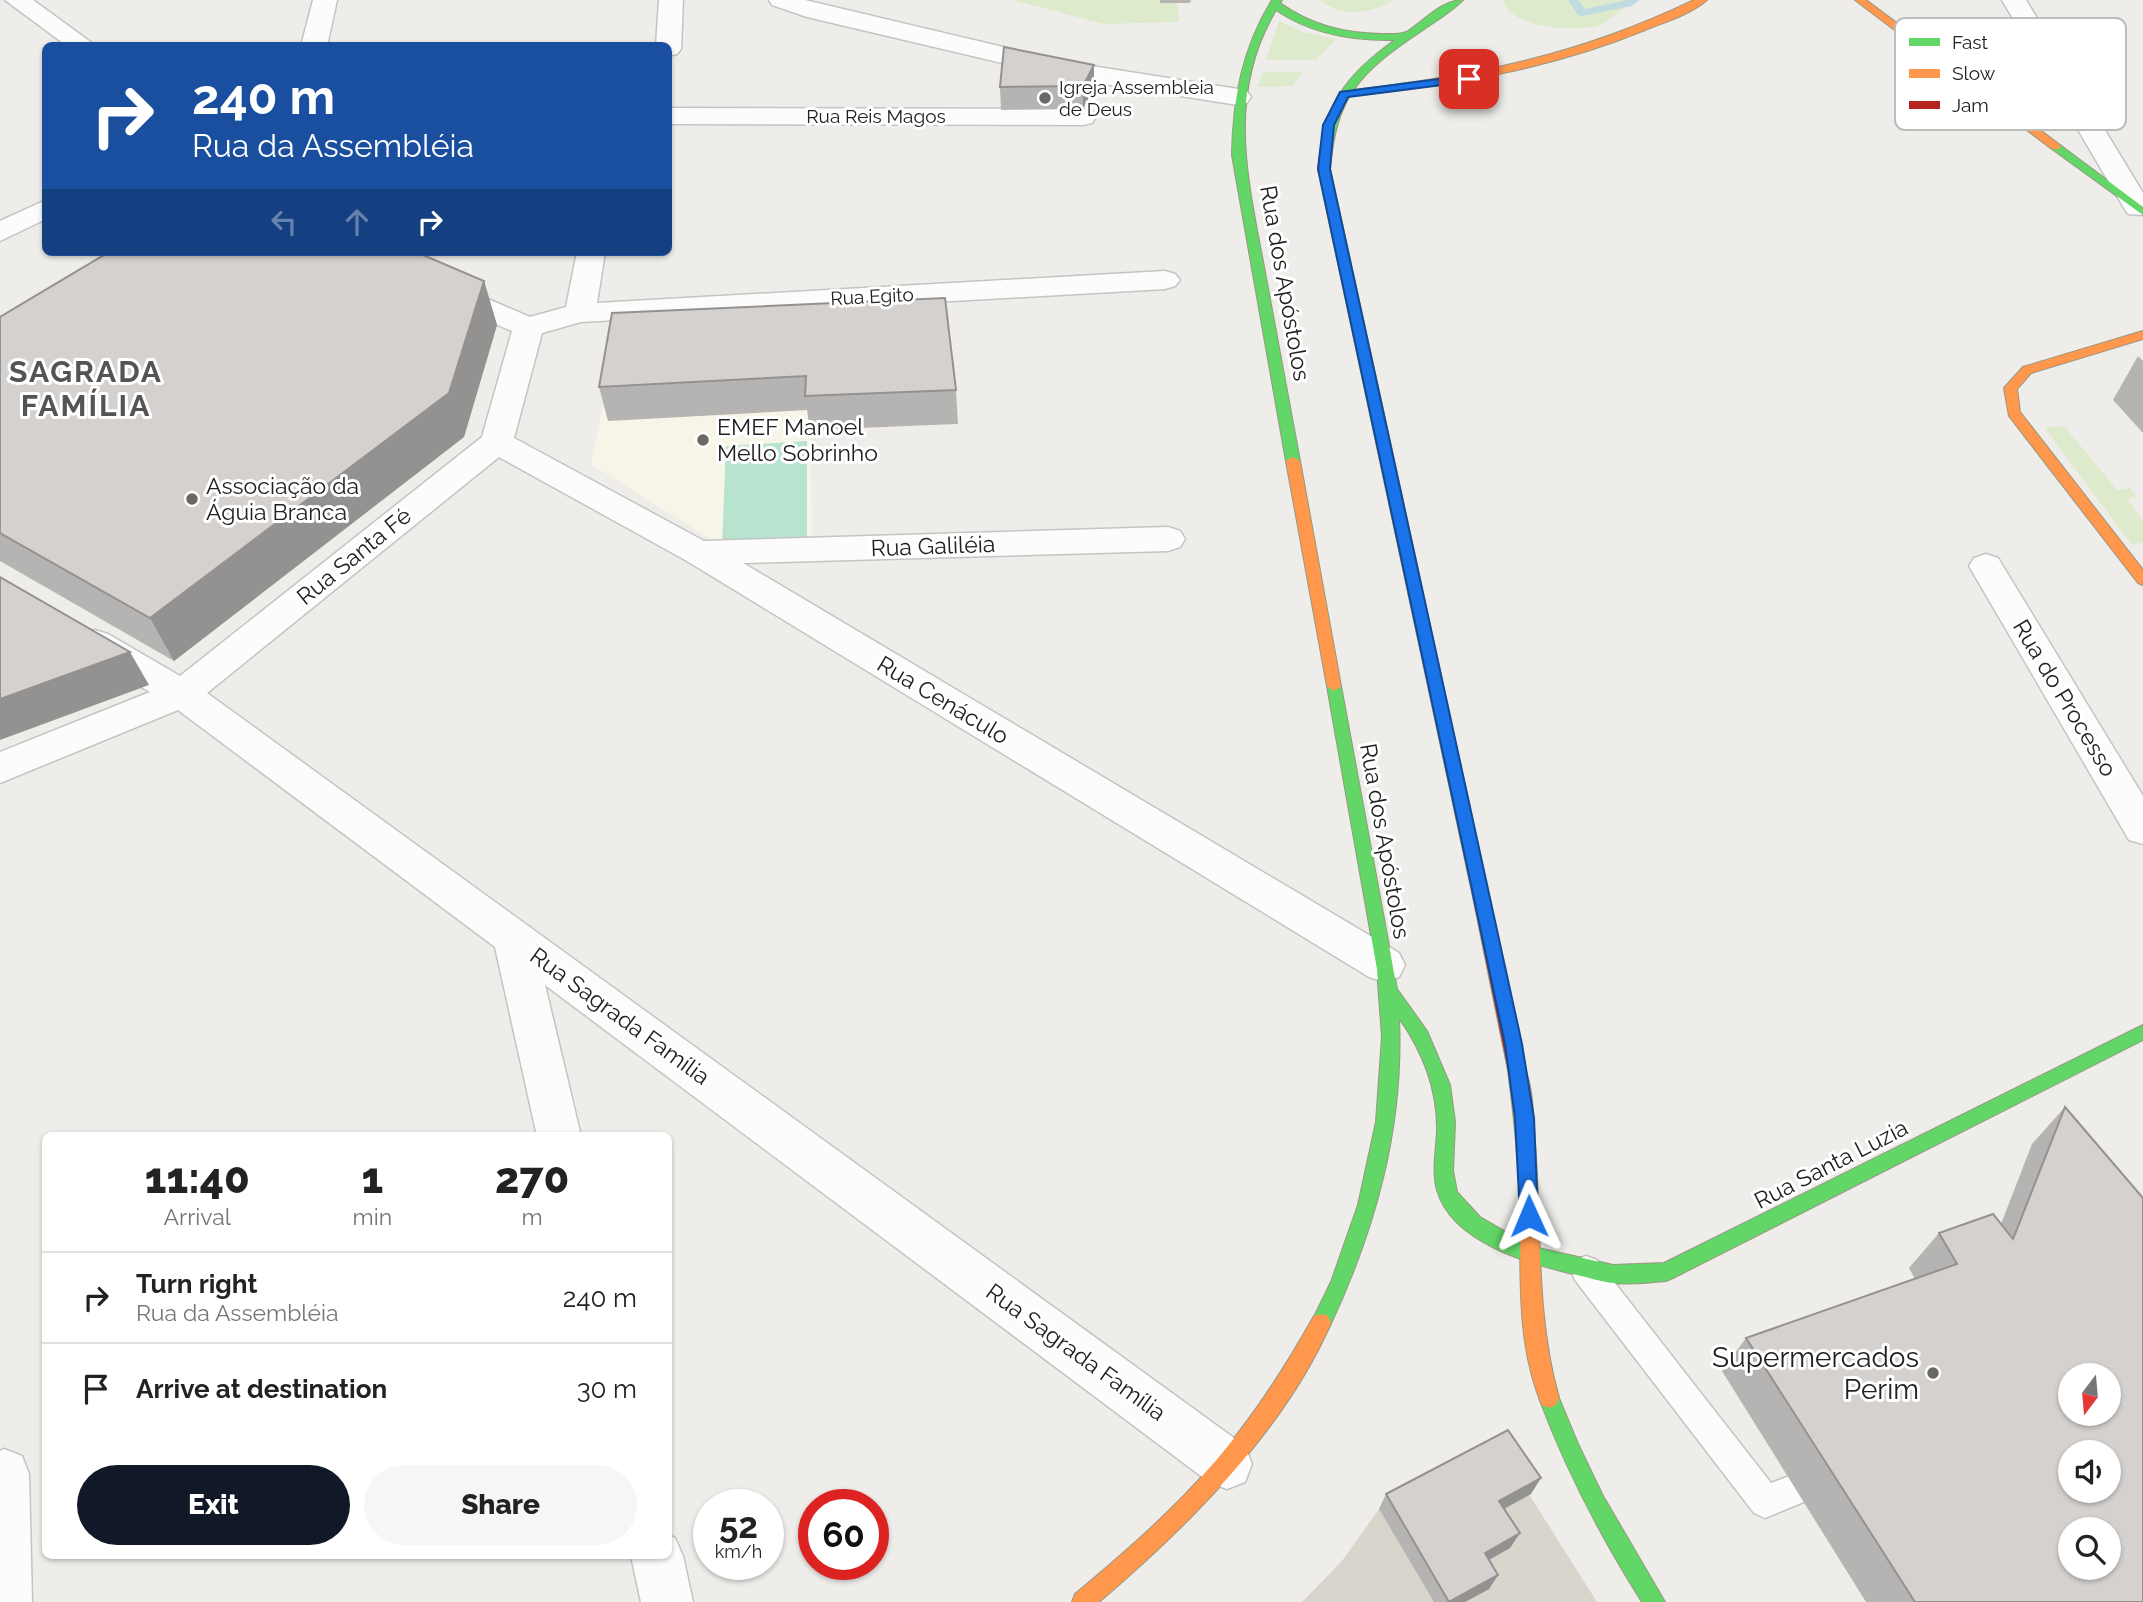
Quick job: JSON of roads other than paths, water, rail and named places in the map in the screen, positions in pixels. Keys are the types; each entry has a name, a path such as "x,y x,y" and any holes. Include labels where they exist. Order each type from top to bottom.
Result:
{"main road":[{"path":"1458,0 1405,36 1365,69 1344,94 1329,125 1324,169 1523,1098 1528,1156 1527,1254 1531,1320 1546,1389 1558,1428 1581,1481 1610,1534 1654,1602"},
{"path":"1344,94 1417,87 1486,76 1598,47 1671,18 1702,0"},
{"path":"1860,0 1895,26"},
{"name":"Rua dos Apóstolos","path":"1083,1602 1142,1554 1203,1493 1256,1429 1300,1362 1335,1295 1360,1232 1377,1170 1388,1108 1392,1049 1387,978 1241,168 1236,124 1244,66 1274,1"},
{"path":"1274,1 1301,23 1339,35 1361,38 1405,36"},
{"path":"2034,130 2141,210"},
{"path":"2143,335 2027,370 2010,388 2014,413 2143,580"},
{"name":"Rua Santa Luzia","path":"1387,978 1425,1036 1438,1067 1446,1112 1447,1195 1465,1218 1527,1254 1586,1270 1642,1276 1666,1272 2143,1032"}],"street":[{"path":"17,0 78,42"},
{"path":"315,42 325,0"},
{"path":"668,42 671,0"},
{"path":"781,0 816,12 1066,70 1238,97"},
{"path":"2014,0 2025,18"},
{"name":"Rua Reis Magos","path":"672,116 1083,117"},
{"path":"2093,130 2141,210"},
{"path":"0,232 42,210"},
{"path":"363,256 528,327 580,313 590,256"},
{"name":"Rua Egito","path":"580,313 1165,280"},
{"path":"496,442 528,327"},
{"name":"Rua Cenáculo","path":"496,442 699,553 1387,978"},
{"name":"Rua Santa Fé","path":"0,768 182,694 496,442"},
{"name":"Rua Galiléia","path":"699,553 1167,539"},
{"name":"Rua do Processo","path":"1986,566 2143,829"},
{"name":"Rua Sagrada Família","path":"57,621 182,694 1227,1464"},
{"path":"513,937 558,1132"},
{"path":"4,1474 6,1602"},
{"path":"658,1559 667,1602"}],"lane":[{"path":"1586,1270 1765,1502 1795,1490"},
{"path":"1610,1534 1683,1602"}],"waterway":[{"path":"1573,0 1582,13 1628,4 1634,0"}],"place":[{"name":"Igreja Assembleia de Deus","path":"1045,98"},
{"name":"EMEF Manoel Mello Sobrinho","path":"703,440"},
{"name":"Associação da Águia Branca","path":"192,499"},
{"name":"Supermercados Perim","path":"1933,1373"}],"district":[{"name":"SAGRADA FAMÍLIA","path":"86,389"}]}
